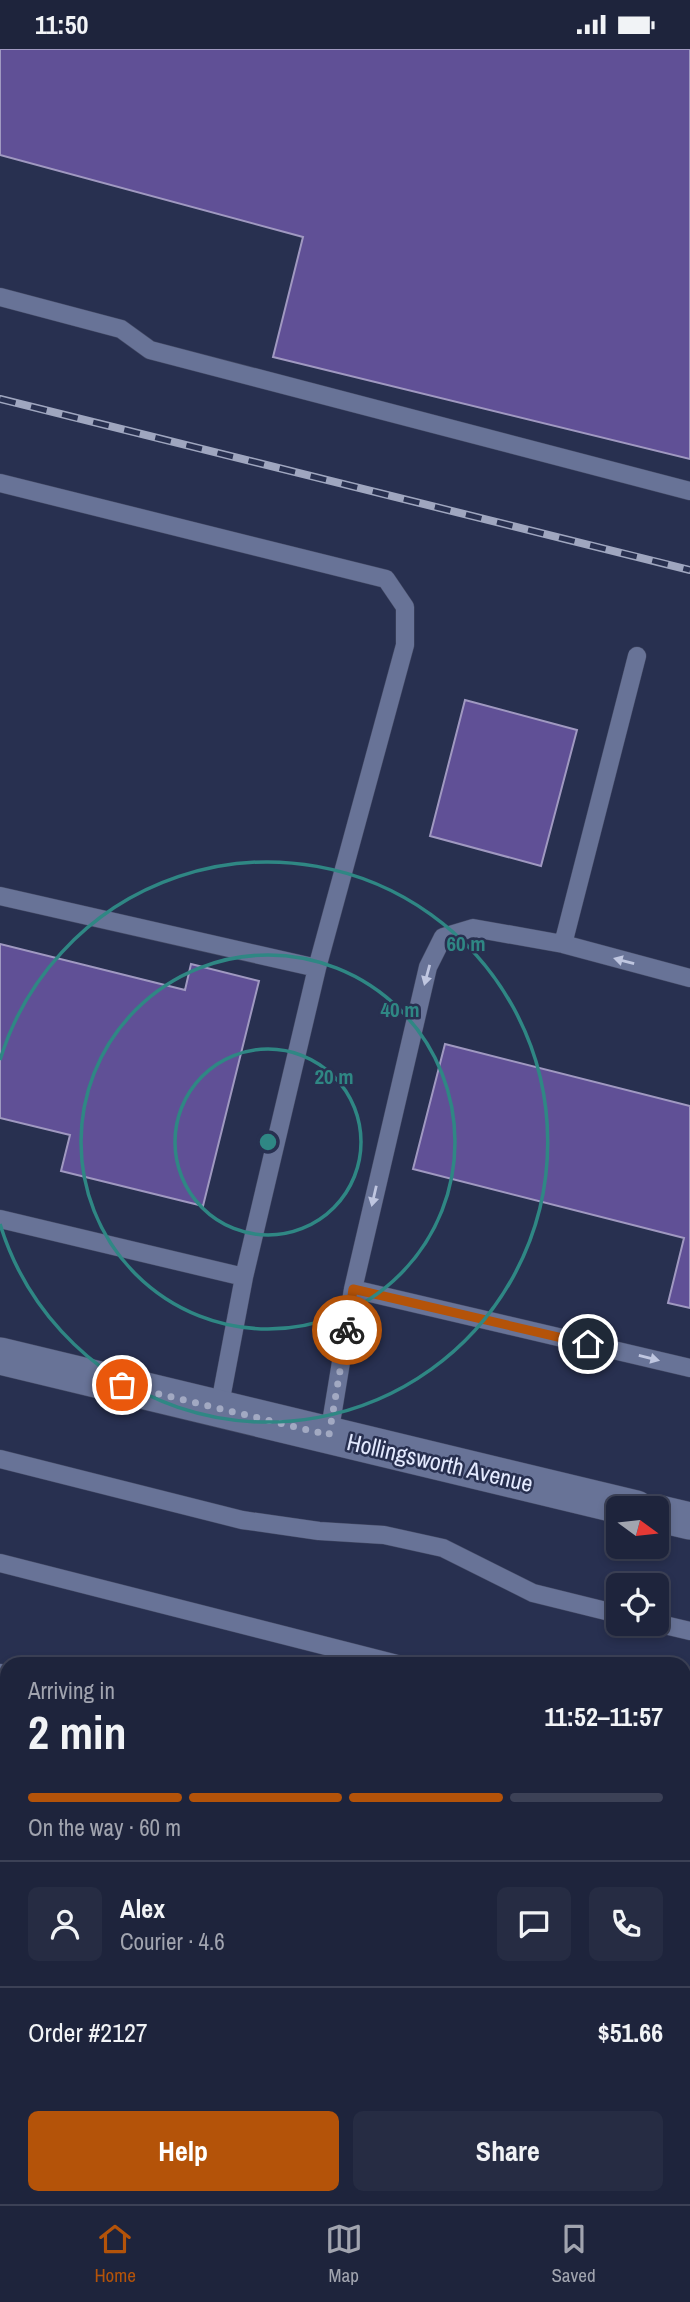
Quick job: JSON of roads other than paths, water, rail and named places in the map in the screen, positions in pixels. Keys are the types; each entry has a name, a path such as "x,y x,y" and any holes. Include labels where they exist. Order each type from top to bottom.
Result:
{"street":[{"name":"Hollingsworth Avenue","path":"0,1356 606,1502"},
{"path":"669,1516 690,1521"}],"lane":[{"path":"0,297 121,329 150,350 690,491"},
{"path":"0,483 386,579 405,607 405,645 317,968 244,1277 219,1409"},
{"path":"563,944 637,656"},
{"path":"0,896 317,968"},
{"path":"329,1435 353,1289 428,967 443,937 473,928 563,944 690,978"},
{"path":"0,1219 244,1277"},
{"path":"353,1289 690,1369"},
{"path":"0,1459 242,1520 319,1531 384,1535 443,1548 533,1593 606,1611"},
{"path":"0,1563 369,1657"},
{"path":"669,1626 690,1631"}],"railway":[{"path":"0,399 690,570"}]}
